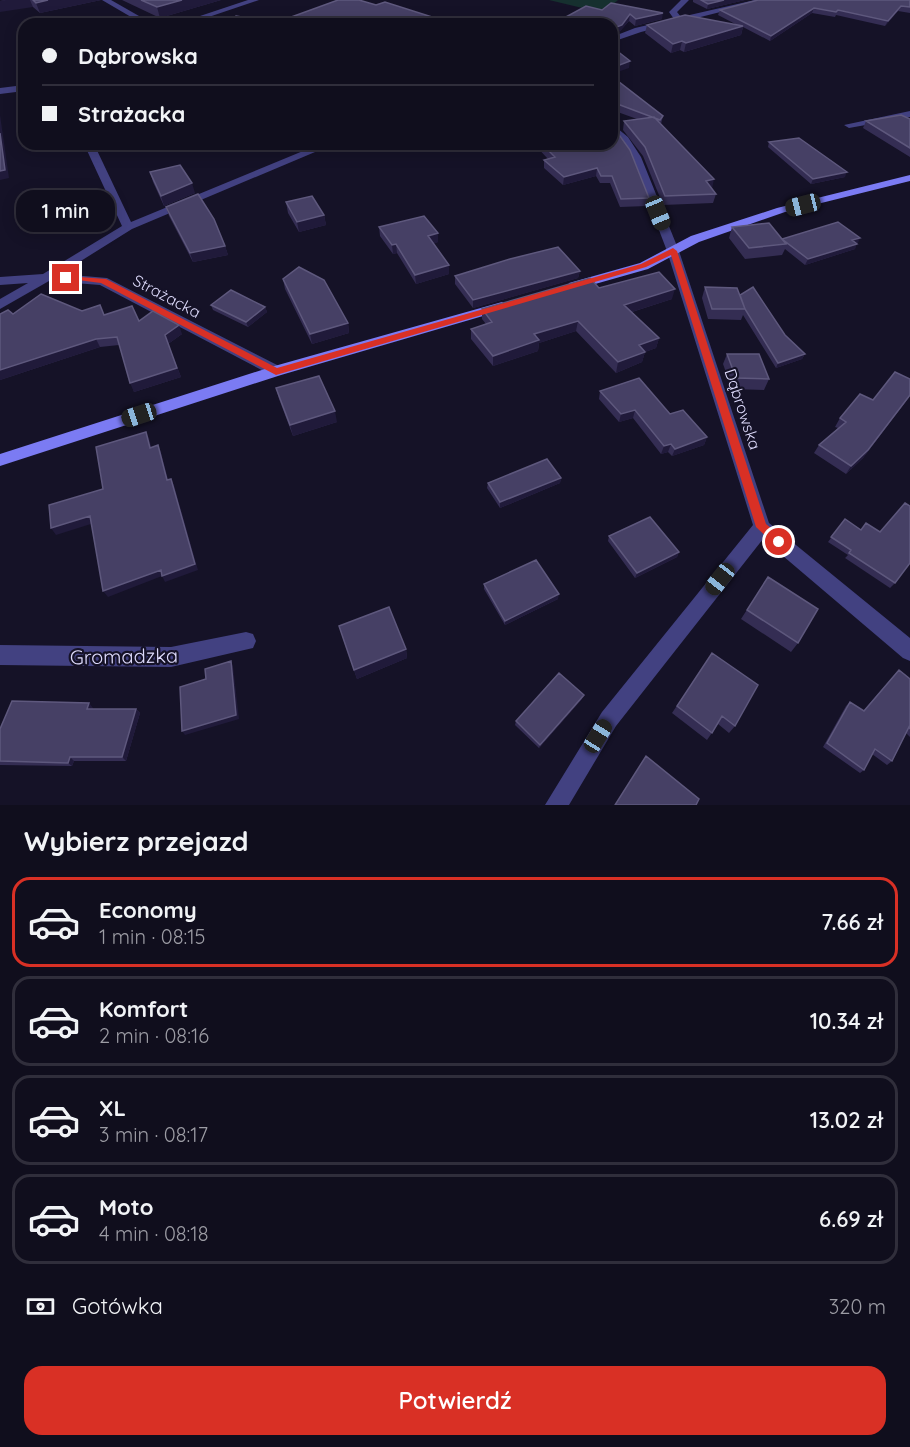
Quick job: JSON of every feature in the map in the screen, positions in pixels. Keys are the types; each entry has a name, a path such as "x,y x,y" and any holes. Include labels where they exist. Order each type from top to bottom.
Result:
{"street":[{"path":"106,0 138,18"},
{"path":"199,18 255,0"},
{"path":"679,20 674,12 685,0"},
{"path":"618,38 679,20 764,0"},
{"path":"0,91 18,89"},
{"path":"849,125 910,114"},
{"name":"Dąbrowska","path":"618,132 636,157 673,251 762,527"},
{"path":"92,150 128,227"},
{"path":"0,304 128,227 314,150"},
{"path":"563,289 644,266 695,239 781,210 910,178"},
{"name":"Strażacka","path":"0,281 48,277 103,281 276,371"},
{"path":"0,460 276,371 517,302"},
{"path":"556,805 609,719 762,527 910,651"},
{"name":"Gromadzka","path":"0,655 171,657 246,641"}],"green space":[{"path":"549,0 618,0 603,13"}],"building":[{"path":"141,0 182,0 157,7"},
{"path":"338,0 359,0 376,5 385,2 435,18 288,18"},
{"path":"701,0 724,0 708,4"},
{"path":"758,0 910,0 910,7 901,6 888,21 838,10 836,12 814,8 771,36 720,10"},
{"path":"611,3 663,13 636,19 630,14 618,27 618,18 564,18 586,6 602,10"},
{"path":"685,15 743,26 686,43 682,41 673,44 647,25"},
{"path":"618,52 630,61 618,66"},
{"path":"618,82 663,116 660,120 618,104"},
{"path":"17,85 18,85 17,117"},
{"path":"901,115 910,119 910,148 866,121"},
{"path":"654,117 714,179 706,181 716,194 665,196 645,147 624,121"},
{"path":"0,133 5,170 0,171"},
{"path":"618,133 630,150 649,198 621,199 612,176 601,176 597,168 564,177 544,160 555,157 548,150 618,150"},
{"path":"799,138 847,172 813,179 769,142"},
{"path":"180,165 192,183 161,196 150,172"},
{"path":"198,194 214,219 225,246 190,253 166,207"},
{"path":"312,196 324,215 297,222 286,202"},
{"path":"424,216 438,233 428,236 449,265 415,275 396,244 392,245 379,227"},
{"path":"838,222 860,238 852,240 857,244 808,259 782,239"},
{"path":"769,223 786,244 749,248 732,227"},
{"path":"558,247 580,271 473,300 455,276 510,259"},
{"path":"299,267 324,280 348,323 310,334 283,279"},
{"path":"659,272 675,289 624,305 659,338 639,345 645,352 618,362 578,321 534,334 539,340 493,356 471,329 492,322 482,309 590,278 599,288"},
{"path":"705,287 737,288 745,309 712,309"},
{"path":"753,287 785,335 805,354 778,363 745,309 740,295"},
{"path":"231,290 265,307 246,322 211,305"},
{"path":"41,294 82,311 100,305 104,315 132,306 139,321 153,311 179,325 165,335 177,368 130,383 117,337 96,339 0,370 0,314 8,310 13,314"},
{"path":"727,354 759,354 769,379 736,378"},
{"path":"895,372 910,379 910,395 868,450 851,466 819,445 846,422 840,418 860,394 873,400"},
{"path":"319,376 335,411 290,425 276,388"},
{"path":"639,378 670,414 683,410 707,437 675,449 671,444 664,446 635,410 621,414 600,391"},
{"path":"146,432 150,448 158,445 167,480 171,479 195,564 162,576 161,570 103,591 90,516 51,528 49,505 103,489 96,447"},
{"path":"547,459 561,478 500,502 488,483"},
{"path":"905,503 910,506 910,563 895,583 849,553 851,550 831,537 845,519 861,530 866,523 880,532"},
{"path":"650,517 679,552 637,573 609,536"},
{"path":"536,560 559,594 505,621 484,584"},
{"path":"768,577 818,609 798,643 747,610"},
{"path":"389,607 406,649 354,670 339,626"},
{"path":"712,653 758,685 735,726 722,716 712,733 677,706"},
{"path":"231,661 236,715 182,731 180,687 206,679 205,669"},
{"path":"899,670 910,679 910,729 909,727 892,761 875,749 864,770 827,743 850,702 864,711"},
{"path":"559,673 584,695 540,745 516,721"},
{"path":"12,701 89,703 87,709 136,709 122,757 70,757 68,763 0,761 0,729"},
{"path":"646,756 699,799 696,805 615,805"}],"route":[{"path":"66,278 103,281 276,371 644,266 673,251 762,527 779,542"}]}
